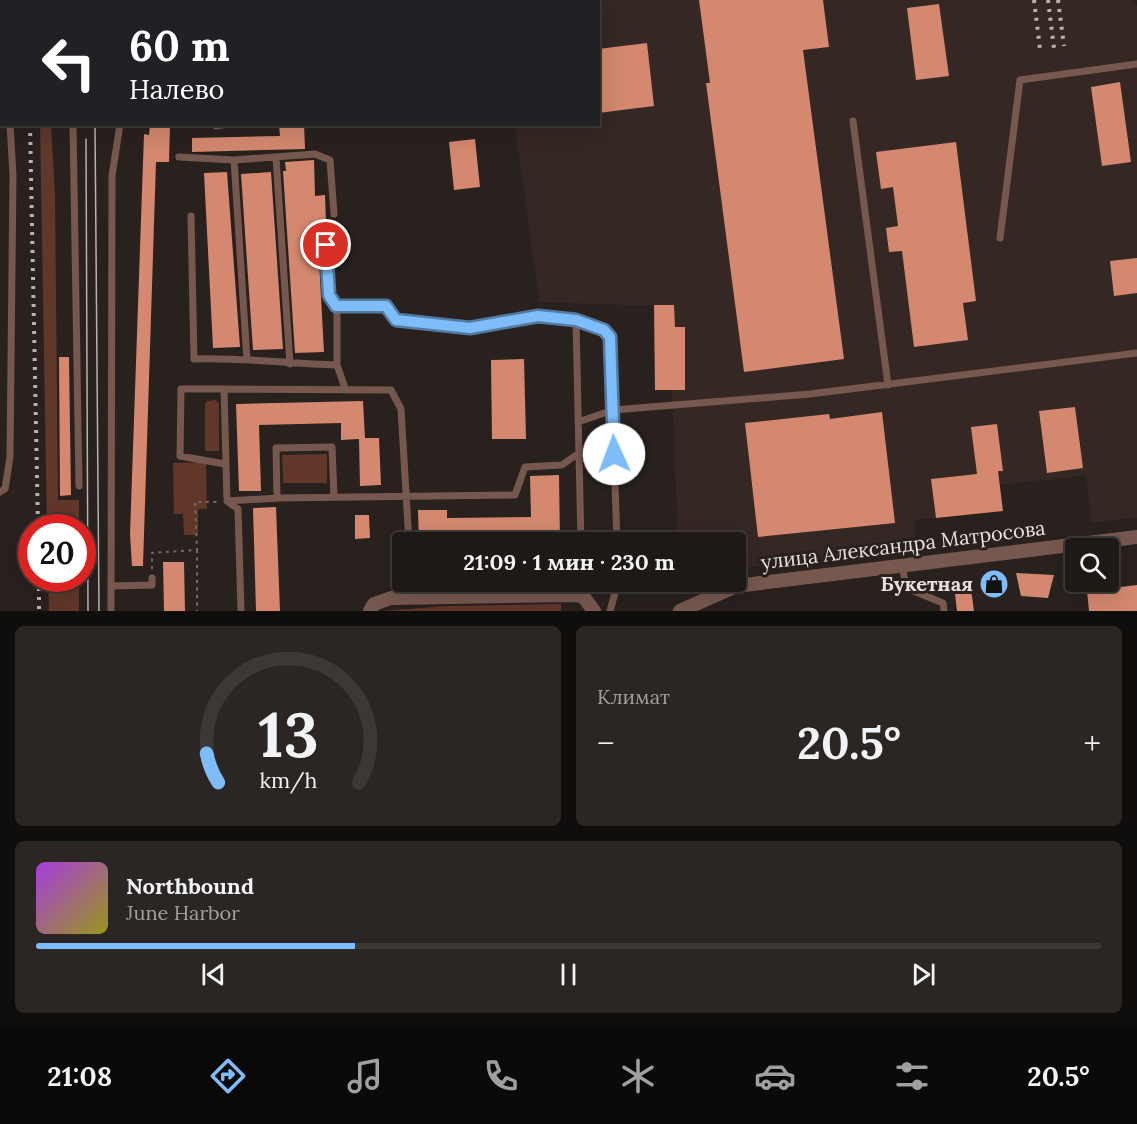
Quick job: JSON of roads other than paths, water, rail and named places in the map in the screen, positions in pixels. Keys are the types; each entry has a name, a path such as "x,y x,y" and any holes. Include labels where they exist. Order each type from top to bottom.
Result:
{"street":[{"name":"улица Александра Матросова","path":"680,611 736,586 1137,537"},
{"path":"370,611 374,604 391,598 518,592"},
{"path":"584,592 594,611"}],"lane":[{"path":"1000,238 1020,80 1137,64"},
{"path":"853,121 888,385"},
{"path":"0,492 5,489 10,457 13,198 10,126"},
{"path":"73,126 79,486"},
{"path":"111,611 112,176 120,126"},
{"path":"179,157 234,160 315,154 330,160 334,214"},
{"path":"276,158 290,364"},
{"path":"234,160 247,360"},
{"path":"190,216 194,359 229,357 290,364 337,365"},
{"path":"326,245 329,295 336,306 337,365 345,388"},
{"path":"336,306 386,306 396,320 470,328 538,316 576,320 604,330 610,337 616,532"},
{"path":"576,320 581,532"},
{"path":"578,422 613,410 888,385 1137,353"},
{"path":"225,464 180,456 181,389 391,390 397,397 401,409 409,532"},
{"path":"224,389 227,501"},
{"path":"277,498 276,448 332,447 334,497"},
{"path":"227,501 408,495 515,495 525,467 562,465 579,453"},
{"path":"227,501 238,509 236,545 240,611"},
{"path":"902,564 906,588 943,603 944,611"},
{"path":"111,586 152,585 152,578"},
{"path":"411,592 411,597"},
{"path":"610,611 615,592"}],"tram line":[{"path":"95,126 99,611"},
{"path":"86,139 88,611"}],"railway":[{"path":"1034,0 1040,49"},
{"path":"1048,0 1054,48"},
{"path":"1058,0 1064,46"},
{"path":"30,126 38,514"},
{"path":"39,592 39,611"}],"place":[{"name":"Букетная","path":"994,584"}]}
